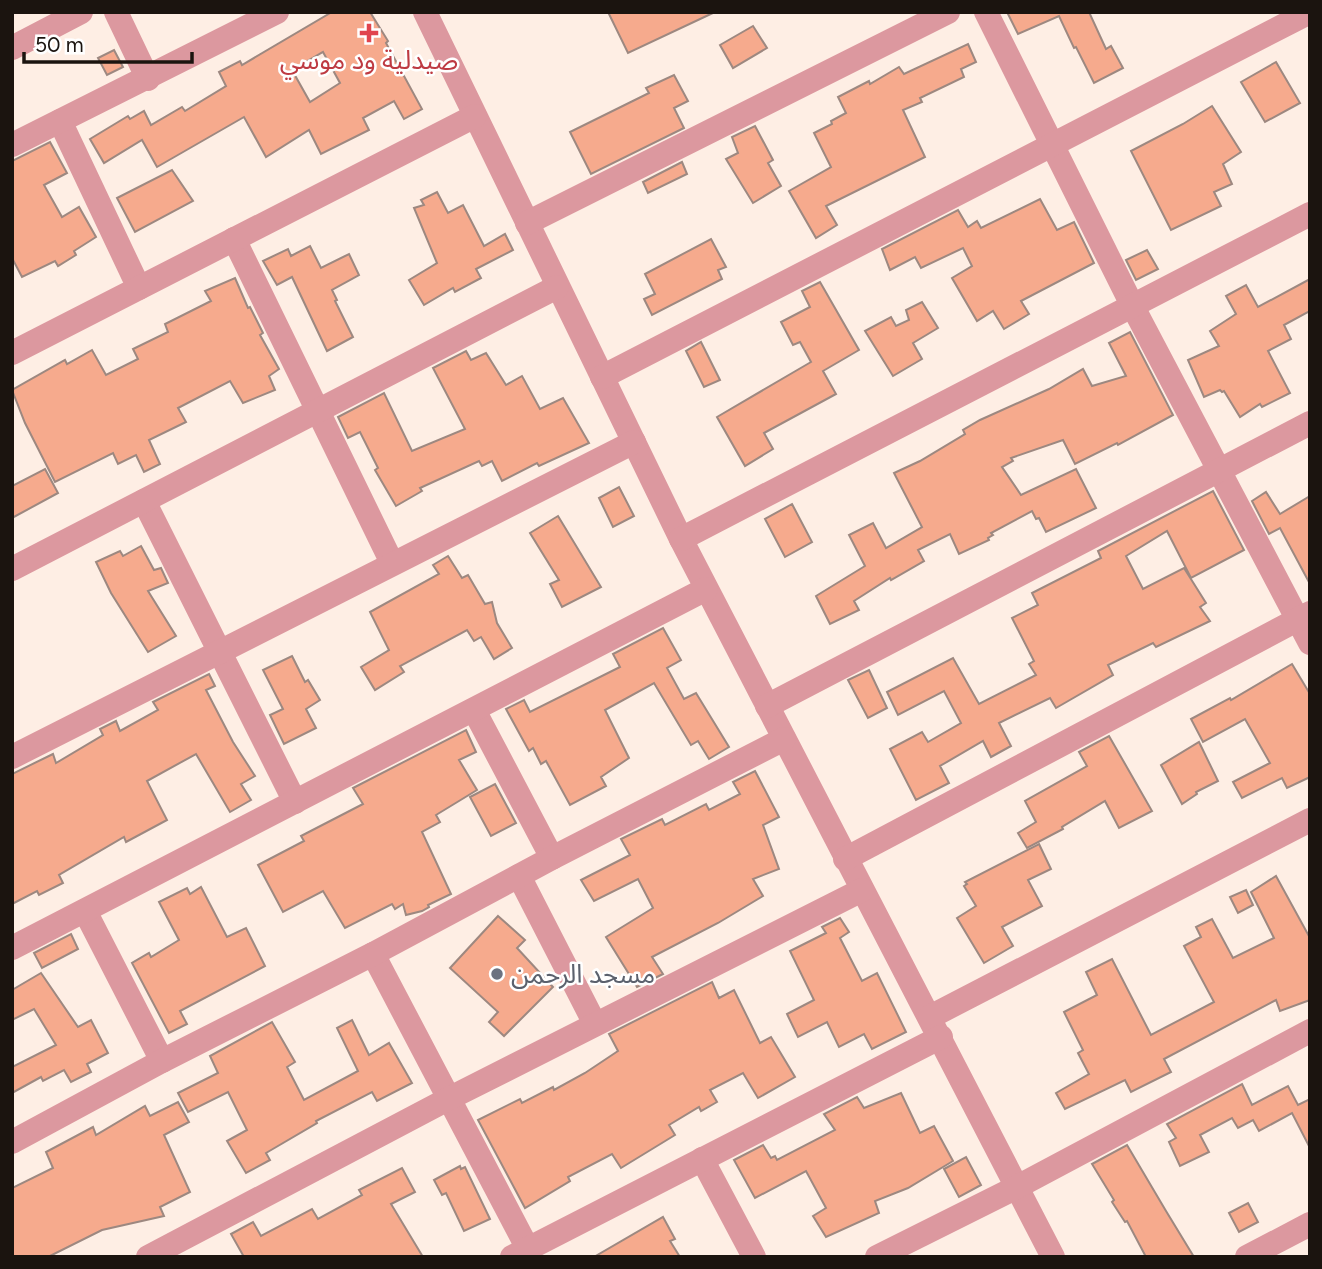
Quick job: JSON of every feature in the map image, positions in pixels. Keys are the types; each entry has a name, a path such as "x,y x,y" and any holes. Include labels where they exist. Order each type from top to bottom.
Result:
{"street":[{"path":"12,48 81,12"},
{"path":"116,12 148,79"},
{"path":"12,145 277,12"},
{"path":"425,12 706,589 845,859 936,1027 1053,1257"},
{"path":"527,223 948,12"},
{"path":"986,12 1132,305 1219,471 1304,616 1310,643"},
{"path":"602,377 1310,12"},
{"path":"12,353 475,116"},
{"path":"60,121 139,288"},
{"path":"681,539 1310,214"},
{"path":"234,239 392,563"},
{"path":"12,569 557,287"},
{"path":"767,706 1310,423"},
{"path":"12,757 634,442"},
{"path":"144,501 295,802"},
{"path":"12,948 706,589"},
{"path":"845,859 1304,616"},
{"path":"474,709 552,858"},
{"path":"12,1142 162,1061 373,954 783,738"},
{"path":"373,954 450,1098 520,1253 702,1159 1310,820"},
{"path":"519,876 595,1024"},
{"path":"148,1257 450,1098 862,890"},
{"path":"85,911 162,1061"},
{"path":"877,1257 1017,1187 1310,1031"},
{"path":"702,1159 754,1257"},
{"path":"1247,1257 1310,1224"}],"building":[{"path":"332,12 370,12 388,41 386,43 422,109 404,119 394,101 363,118 369,130 321,154 309,130 266,157 244,117 157,167 142,140 104,163 90,139 128,116 130,119 144,111 151,125 182,107 185,111 226,86 219,72 240,61 242,65","holes":["323,52 340,83 310,102 292,70"]},
{"path":"608,12 715,12 628,53"},
{"path":"1007,12 1089,12 1106,49 1111,46 1123,68 1094,83 1059,16 1018,34"},
{"path":"753,26 767,48 733,68 720,45"},
{"path":"968,44 976,62 961,69 964,77 920,98 922,102 903,110 925,157 826,206 837,225 816,238 789,191 831,167 814,133 846,113 838,97 869,81 870,84 899,67 904,74"},
{"path":"114,50 123,67 107,75 98,58"},
{"path":"1276,62 1300,103 1265,122 1241,82"},
{"path":"674,75 688,101 674,108 684,128 591,174 570,132 649,93 646,88"},
{"path":"1212,106 1241,152 1223,164 1232,184 1214,192 1221,206 1171,230 1131,151"},
{"path":"755,126 773,160 768,163 781,186 753,203 726,159 738,153 732,137"},
{"path":"50,142 67,173 44,185 62,217 79,207 96,237 74,251 76,255 58,266 55,261 22,277 12,258 12,161"},
{"path":"682,162 687,174 648,193 643,182"},
{"path":"172,170 193,201 135,232 117,198"},
{"path":"437,192 448,213 463,205 484,246 505,234 513,250 476,269 481,278 455,292 453,288 424,305 409,280 437,263 414,208 424,205 421,200"},
{"path":"1040,199 1057,230 1074,222 1094,263 1021,301 1029,314 1004,329 993,311 977,321 952,278 972,266 963,248 921,268 915,257 890,270 882,249 958,210 968,227 977,221 981,228"},
{"path":"711,239 726,267 718,270 722,279 652,315 644,299 655,294 645,274"},
{"path":"310,246 321,268 349,254 359,275 332,290 353,337 327,351 292,277 277,285 263,261 288,249 291,256"},
{"path":"1147,250 1158,269 1136,280 1126,260"},
{"path":"235,278 263,333 260,335 279,369 269,376 275,390 243,403 230,381 178,408 186,422 149,440 160,464 144,472 136,455 118,464 113,453 55,482 25,423 12,390 65,360 67,364 92,350 106,375 138,359 133,349 168,332 165,324 211,301 205,291"},
{"path":"1310,279 1310,311 1284,325 1291,339 1268,351 1290,393 1262,407 1260,404 1240,417 1224,391 1220,390 1204,397 1188,360 1219,346 1210,331 1236,314 1226,296 1246,285 1258,307"},
{"path":"820,282 859,350 823,371 836,394 764,433 773,449 745,466 717,417 811,362 800,342 793,345 781,322 810,307 802,291"},
{"path":"922,302 938,328 913,343 922,359 893,376 865,331 891,317 896,326 909,320 906,310"},
{"path":"1130,332 1173,415 1118,445 1117,443 1075,464 1063,440 1011,458 1013,461 1002,467 1021,495 1076,469 1096,508 1046,532 1032,511 991,533 993,535 989,540 959,554 950,534 918,550 924,561 891,580 890,578 854,601 859,610 830,624 816,596 865,566 849,535 873,523 886,548 922,527 894,473 965,434 963,430 980,420 1049,389 1083,369 1092,386 1126,376 1109,343"},
{"path":"701,342 720,380 704,387 686,351"},
{"path":"466,351 471,360 486,353 506,385 522,376 540,409 563,398 589,443 539,466 537,463 502,481 492,461 482,466 479,461 420,488 422,491 396,506 375,470 378,468 360,432 348,438 338,417 384,393 412,451 465,429 433,368"},
{"path":"45,469 58,493 12,518 12,486"},
{"path":"619,487 634,516 613,527 599,498"},
{"path":"1213,491 1244,550 1191,578 1167,531 1126,556 1143,589 1184,568 1206,603 1200,607 1210,621 1156,647 1153,643 1108,665 1113,675 1056,708 1050,698 999,723 1011,746 991,757 983,741 940,766 949,783 916,800 890,749 922,732 928,742 961,723 944,691 898,715 887,692 953,658 979,704 1036,675 1029,664 1034,661 1012,618 1038,605 1032,593 1101,558 1098,551"},
{"path":"1266,492 1280,514 1310,496 1310,584 1280,528 1269,534 1252,501"},
{"path":"792,504 812,542 785,557 765,519"},
{"path":"558,516 601,587 562,607 550,584 559,580 530,533"},
{"path":"141,546 154,570 161,568 168,583 148,591 176,636 148,652 111,593 96,562 120,551 123,556"},
{"path":"448,556 462,578 468,575 485,604 492,602 497,623 512,648 494,659 481,637 474,641 467,630 400,666 404,672 375,690 361,667 389,650 370,612 439,574 433,565"},
{"path":"663,628 681,660 667,668 684,699 696,693 729,747 709,759 698,741 691,745 654,683 605,710 629,758 601,777 606,786 570,805 546,761 541,764 533,748 529,751 506,709 524,700 530,712 620,667 613,654"},
{"path":"292,656 305,682 308,680 320,700 306,709 316,728 284,744 270,715 283,709 263,670"},
{"path":"1292,664 1310,694 1310,777 1287,788 1282,778 1242,798 1233,782 1270,763 1245,719 1203,742 1191,719 1230,698 1231,700"},
{"path":"869,670 887,708 868,718 848,680"},
{"path":"209,674 215,686 206,690 233,742 255,776 241,784 251,800 230,812 196,754 147,781 167,820 126,842 124,837 59,875 63,883 39,895 37,891 12,904 12,774 53,754 56,763 103,735 100,729 116,721 120,731 158,710 153,702"},
{"path":"466,730 476,752 459,760 477,790 436,815 440,822 422,832 451,894 428,905 429,907 422,911 406,915 403,904 395,909 392,904 345,928 323,891 283,912 258,865 304,841 301,836 363,804 353,788"},
{"path":"1109,736 1152,811 1119,828 1105,801 1062,827 1063,829 1027,848 1018,833 1036,822 1025,801 1087,766 1079,752"},
{"path":"1199,742 1218,781 1196,792 1197,794 1182,804 1161,765"},
{"path":"755,771 779,817 763,825 779,869 753,879 763,896 652,957 663,974 637,987 606,937 653,908 638,879 594,901 581,880 630,855 621,839 662,819 665,825 706,804 709,810 740,794 733,782"},
{"path":"495,784 516,823 491,836 470,797"},
{"path":"1039,844 1051,869 1028,880 1042,906 1002,927 1013,946 984,963 957,918 976,906 964,886 967,884 965,882"},
{"path":"1276,876 1310,938 1310,1000 1280,1011 1276,1000 1164,1059 1171,1072 1131,1092 1125,1080 1065,1109 1056,1093 1089,1074 1078,1053 1083,1050 1064,1012 1097,995 1086,972 1112,959 1151,1035 1214,1002 1184,946 1201,937 1196,927 1212,919 1233,958 1274,938 1251,892"},
{"path":"201,887 227,937 246,928 265,966 180,1011 187,1024 169,1033 132,963 149,953 151,957 179,940 159,902 187,888 190,894"},
{"path":"1246,890 1253,905 1238,913 1230,897"},
{"path":"498,916 525,940 517,948 553,987 504,1036 489,1022 498,1012 450,968"},
{"path":"840,918 849,932 840,938 862,981 877,973 906,1032 872,1049 864,1034 839,1047 827,1022 798,1037 787,1014 814,1000 790,951 826,933 822,927"},
{"path":"71,934 78,949 42,968 34,953"},
{"path":"41,973 78,1027 91,1020 108,1053 87,1064 91,1072 71,1082 64,1070 43,1081 41,1077 12,1093 12,1067 56,1045 34,1009 12,1020 12,990"},
{"path":"712,982 719,998 734,990 760,1043 771,1037 795,1077 758,1098 743,1073 710,1090 717,1102 701,1111 699,1107 669,1125 675,1135 621,1168 612,1154 568,1177 570,1181 525,1208 478,1120 520,1099 522,1103 553,1087 554,1090 585,1073 618,1051 609,1034"},
{"path":"352,1020 369,1055 389,1043 412,1083 377,1101 372,1092 316,1121 317,1123 266,1153 270,1160 246,1173 227,1141 247,1130 228,1092 188,1112 178,1093 218,1073 210,1056 272,1022 295,1062 287,1067 304,1100 358,1071 337,1028"},
{"path":"1242,1084 1252,1105 1288,1086 1298,1105 1310,1099 1310,1148 1292,1113 1259,1131 1253,1120 1238,1128 1232,1118 1200,1135 1209,1152 1180,1166 1169,1142 1176,1138 1167,1124"},
{"path":"901,1093 920,1133 934,1126 953,1161 908,1188 875,1201 879,1213 826,1237 813,1216 826,1208 806,1171 755,1198 734,1160 763,1145 771,1158 775,1156 777,1160 835,1130 824,1114 857,1097 864,1108"},
{"path":"178,1102 189,1122 164,1135 190,1192 160,1207 164,1216 102,1230 48,1257 12,1257 12,1188 53,1168 46,1152 93,1127 96,1135 145,1106 150,1116"},
{"path":"1127,1145 1194,1257 1146,1257 1127,1221 1125,1222 1112,1202 1114,1200 1092,1164"},
{"path":"966,1157 981,1185 959,1197 944,1169"},
{"path":"460,1166 461,1169 465,1167 490,1219 464,1231 446,1193 442,1195 434,1180"},
{"path":"402,1168 415,1192 391,1204 423,1257 244,1257 231,1234 253,1222 261,1236 312,1209 318,1219 362,1195 359,1190"},
{"path":"1248,1203 1258,1222 1239,1232 1229,1213"},
{"path":"663,1217 675,1239 670,1241 680,1257 594,1257"}],"place":[{"name":"صيدلية ود موسي","path":"369,33"},
{"name":"مسجد الرحمن","path":"497,974"}]}
